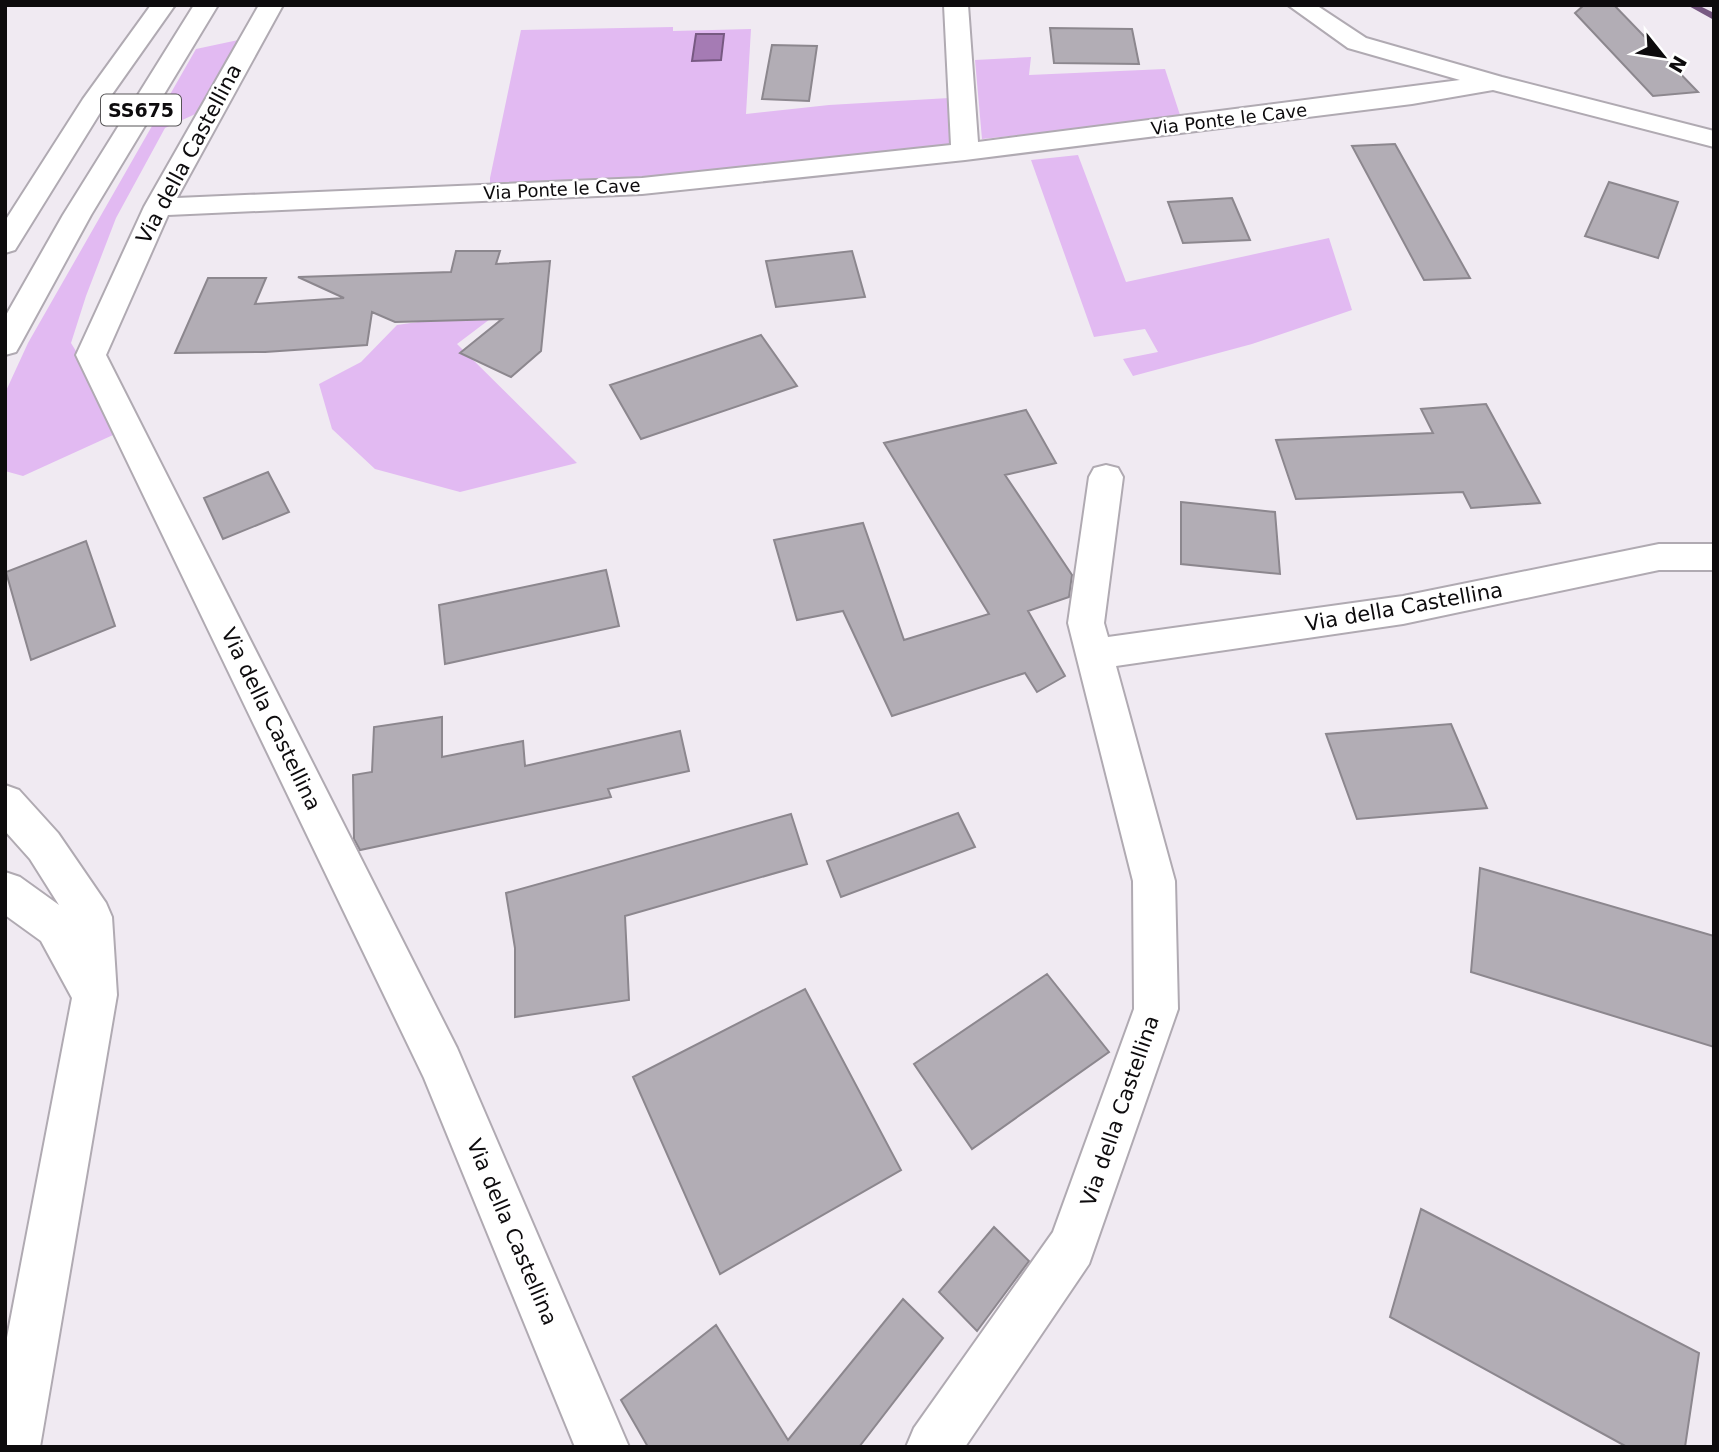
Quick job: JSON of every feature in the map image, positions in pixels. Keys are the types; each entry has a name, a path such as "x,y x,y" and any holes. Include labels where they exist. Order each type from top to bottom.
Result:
{"main road":[{"name":"SS675","path":"5,244 96,99 163,5"},
{"name":"SS675","path":"5,345 77,215 206,5"},
{"name":"Via della Castellina","path":"271,5 158,207 91,355 440,1064 602,1447"},
{"path":"956,5 965,152"},
{"name":"Via Ponte le Cave","path":"1300,5 1357,43 1493,82 1714,139"},
{"name":"Via Ponte le Cave","path":"158,207 642,186 965,152 1412,96 1493,82"},
{"name":"Via della Castellina","path":"933,1447 1072,1247 1156,1009 1154,881 1086,623 1106,477"},
{"name":"Via della Castellina","path":"1094,654 1403,610 1659,557 1714,557"},
{"path":"5,802 44,846 91,917 95,995 13,1447"},
{"path":"5,891 56,927 95,995"}],"shaded area":[{"path":"673,27 673,31 751,29 746,114 829,105 949,98 952,148 649,178 490,188 521,30"},
{"path":"696,34 724,34 721,60 692,61"},
{"path":"243,39 204,110 165,128 116,218 71,343 124,430 23,476 5,471 5,393 28,343 196,49"},
{"path":"1031,57 1029,75 1165,69 1181,118 982,139 975,60"},
{"path":"1078,155 1126,282 1329,238 1352,310 1252,344 1133,376 1123,359 1158,352 1145,329 1094,337 1031,160"},
{"path":"502,310 457,344 577,463 460,492 375,469 332,429 319,384 361,362 397,325"}],"building":[{"path":"1584,5 1614,5 1698,92 1653,96 1575,13"},
{"path":"1050,28 1132,29 1139,64 1054,63"},
{"path":"772,45 817,46 809,101 762,99"},
{"path":"1395,144 1470,278 1424,280 1352,146"},
{"path":"1609,182 1678,202 1658,258 1585,236"},
{"path":"1232,198 1250,240 1183,243 1168,202"},
{"path":"456,251 500,251 496,264 550,261 541,351 511,377 460,353 502,319 395,322 372,312 367,345 265,352 175,353 208,278 266,278 255,304 344,298 298,277 451,272"},
{"path":"852,251 865,297 776,307 766,261"},
{"path":"761,335 797,386 641,439 610,385"},
{"path":"1486,404 1540,503 1471,508 1463,492 1296,499 1276,440 1433,433 1421,409"},
{"path":"1026,410 1056,463 1005,475 1072,575 1069,597 1028,611 1065,676 1037,692 1025,673 892,716 843,611 797,620 774,540 863,523 904,640 989,614 884,443"},
{"path":"268,472 289,512 223,539 204,498"},
{"path":"1181,502 1275,512 1280,574 1181,564"},
{"path":"86,541 115,626 31,660 6,572"},
{"path":"606,570 619,626 445,664 439,605"},
{"path":"442,717 442,757 523,741 525,766 680,731 689,771 608,789 611,797 360,850 354,839 353,775 372,772 374,727"},
{"path":"1451,724 1487,808 1357,819 1326,734"},
{"path":"958,813 975,847 841,897 827,861"},
{"path":"791,814 807,864 625,916 629,1000 515,1017 515,948 506,893"},
{"path":"1480,868 1714,936 1714,1047 1471,972"},
{"path":"1047,974 1109,1052 972,1149 914,1064"},
{"path":"805,989 901,1170 720,1274 633,1077"},
{"path":"1421,1209 1699,1353 1685,1447 1627,1447 1390,1317"},
{"path":"994,1227 1029,1261 977,1331 939,1292"},
{"path":"903,1299 943,1338 859,1447 648,1447 621,1400 716,1325 788,1440"}],"waterway":[{"path":"1691,5 1714,17"}]}
